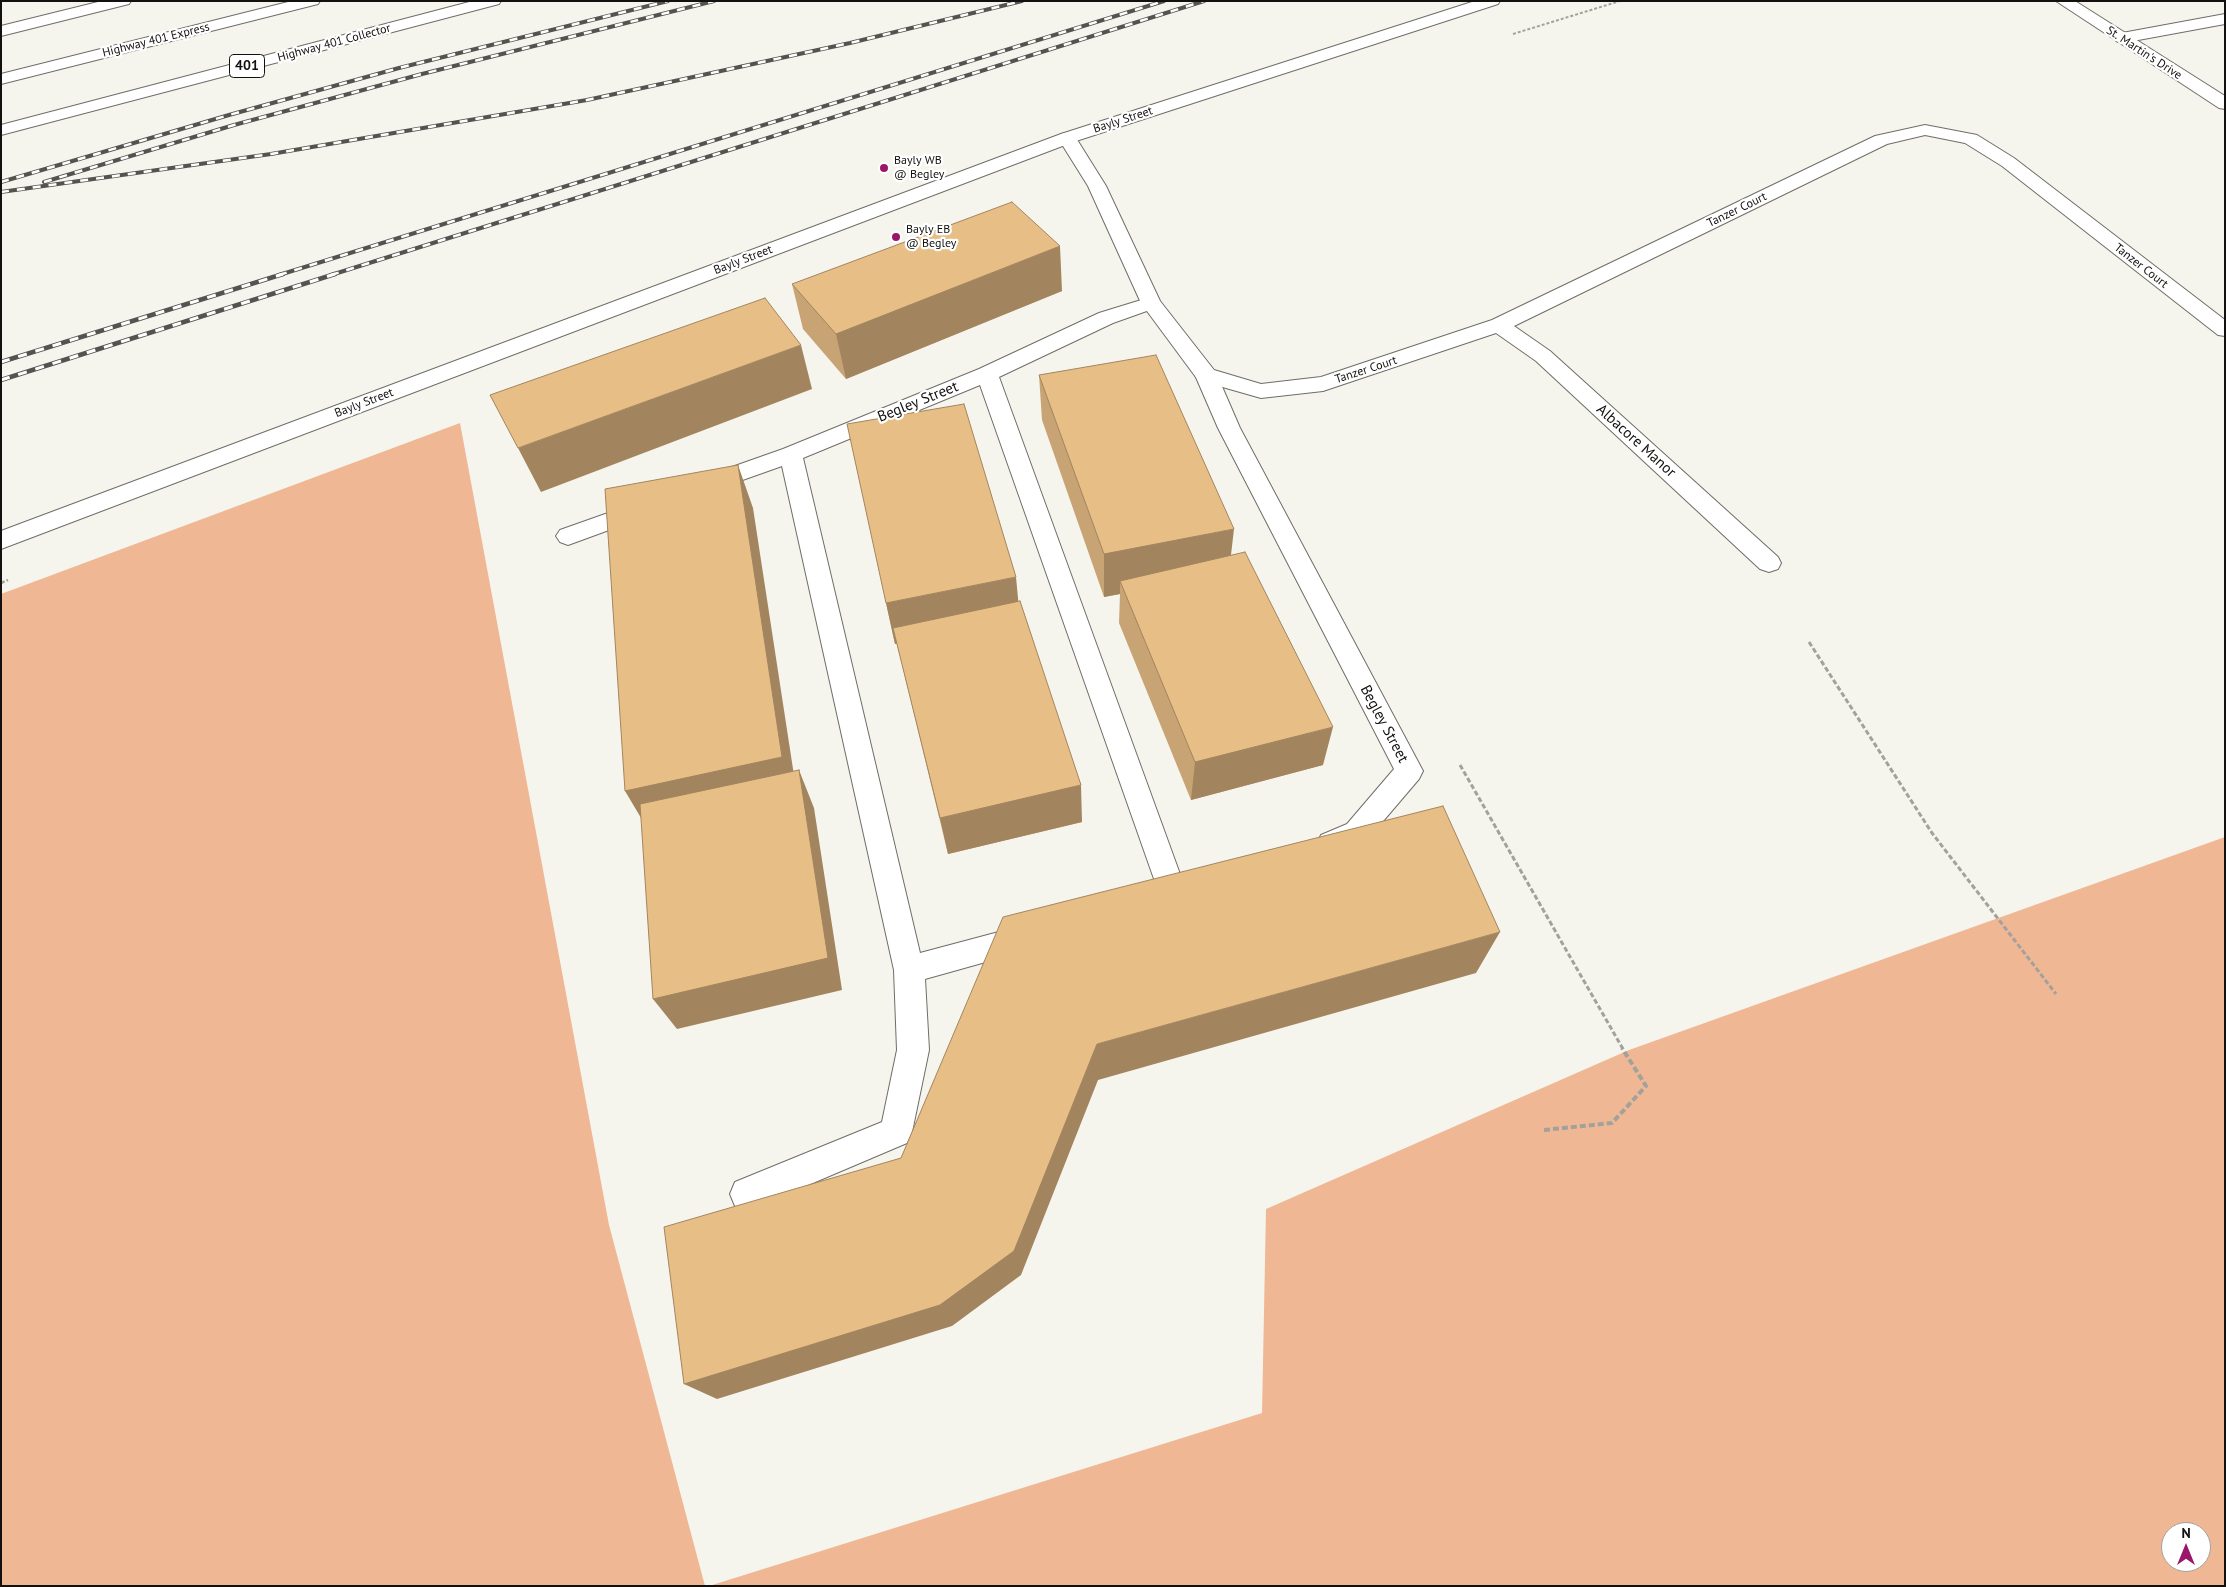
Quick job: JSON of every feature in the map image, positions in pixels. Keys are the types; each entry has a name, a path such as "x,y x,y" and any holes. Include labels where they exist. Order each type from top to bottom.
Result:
{"main road":[{"path":"1,31 123,1"},
{"name":"Highway 401 Express","path":"1,79 312,1"},
{"name":"Highway 401 Collector","path":"1,130 492,1"},
{"name":"Bayly Street","path":"1,540 1067,138 1492,1"},
{"name":"St. Martin's Drive","path":"2064,1 2225,104"},
{"path":"2122,38 2225,19"},
{"name":"Tanzer Court","path":"1206,375 1262,391 1323,384 1499,326 1881,140 1925,130 1971,139 2008,162 2225,330"},
{"name":"Begley Street","path":"1067,138 1097,186 1151,303 1206,375 1229,428 1409,771 1357,832 1307,854"},
{"name":"Begley Street","path":"689,492 791,454 987,374 1106,318 1151,303"},
{"path":"2196,309 2225,303"},
{"name":"Albacore Manor","path":"1499,326 1543,356 1769,563"},
{"path":"987,374 1165,899 1201,888"},
{"path":"747,1194 896,1132 913,1050 908,970 791,454"},
{"path":"568,536 661,502"},
{"path":"908,970 1051,930"}],"path":[{"path":"1808,642 1932,833 2056,994"},
{"path":"1460,766 1609,1026 1646,1086 1612,1123 1544,1130"}],"shaded area":[{"path":"460,423 609,1225 705,1586 1,1586 1,594"},
{"path":"2225,837 2225,1586 709,1586 1262,1413 1266,1209 1629,1050"}],"building":[{"path":"1012,202 1060,246 836,334 792,284"},
{"path":"765,298 801,345 518,448 490,395"},
{"path":"1156,355 1234,529 1104,554 1039,375"},
{"path":"964,404 1016,577 886,603 847,424"},
{"path":"738,465 782,757 625,791 605,489"},
{"path":"1245,552 1333,727 1195,762 1120,581"},
{"path":"1020,601 1081,785 940,818 893,628"},
{"path":"799,770 828,958 653,999 640,804"},
{"path":"1443,806 1500,932 1097,1044 1014,1251 940,1305 684,1384 664,1227 901,1158 1003,917"}],"railway":[{"path":"1,182 229,115 399,68 668,1"},
{"path":"44,182 234,125 422,74 714,1"},
{"path":"1,192 271,154 587,100 850,43 1022,1"},
{"path":"279,275 1164,1"},
{"path":"331,275 1204,1"},
{"path":"1,362 283,274"},
{"path":"1,380 335,274"}],"place":[{"name":"Bayly WB @ Begley","path":"884,168"},
{"name":"Bayly EB @ Begley","path":"896,237"}]}
